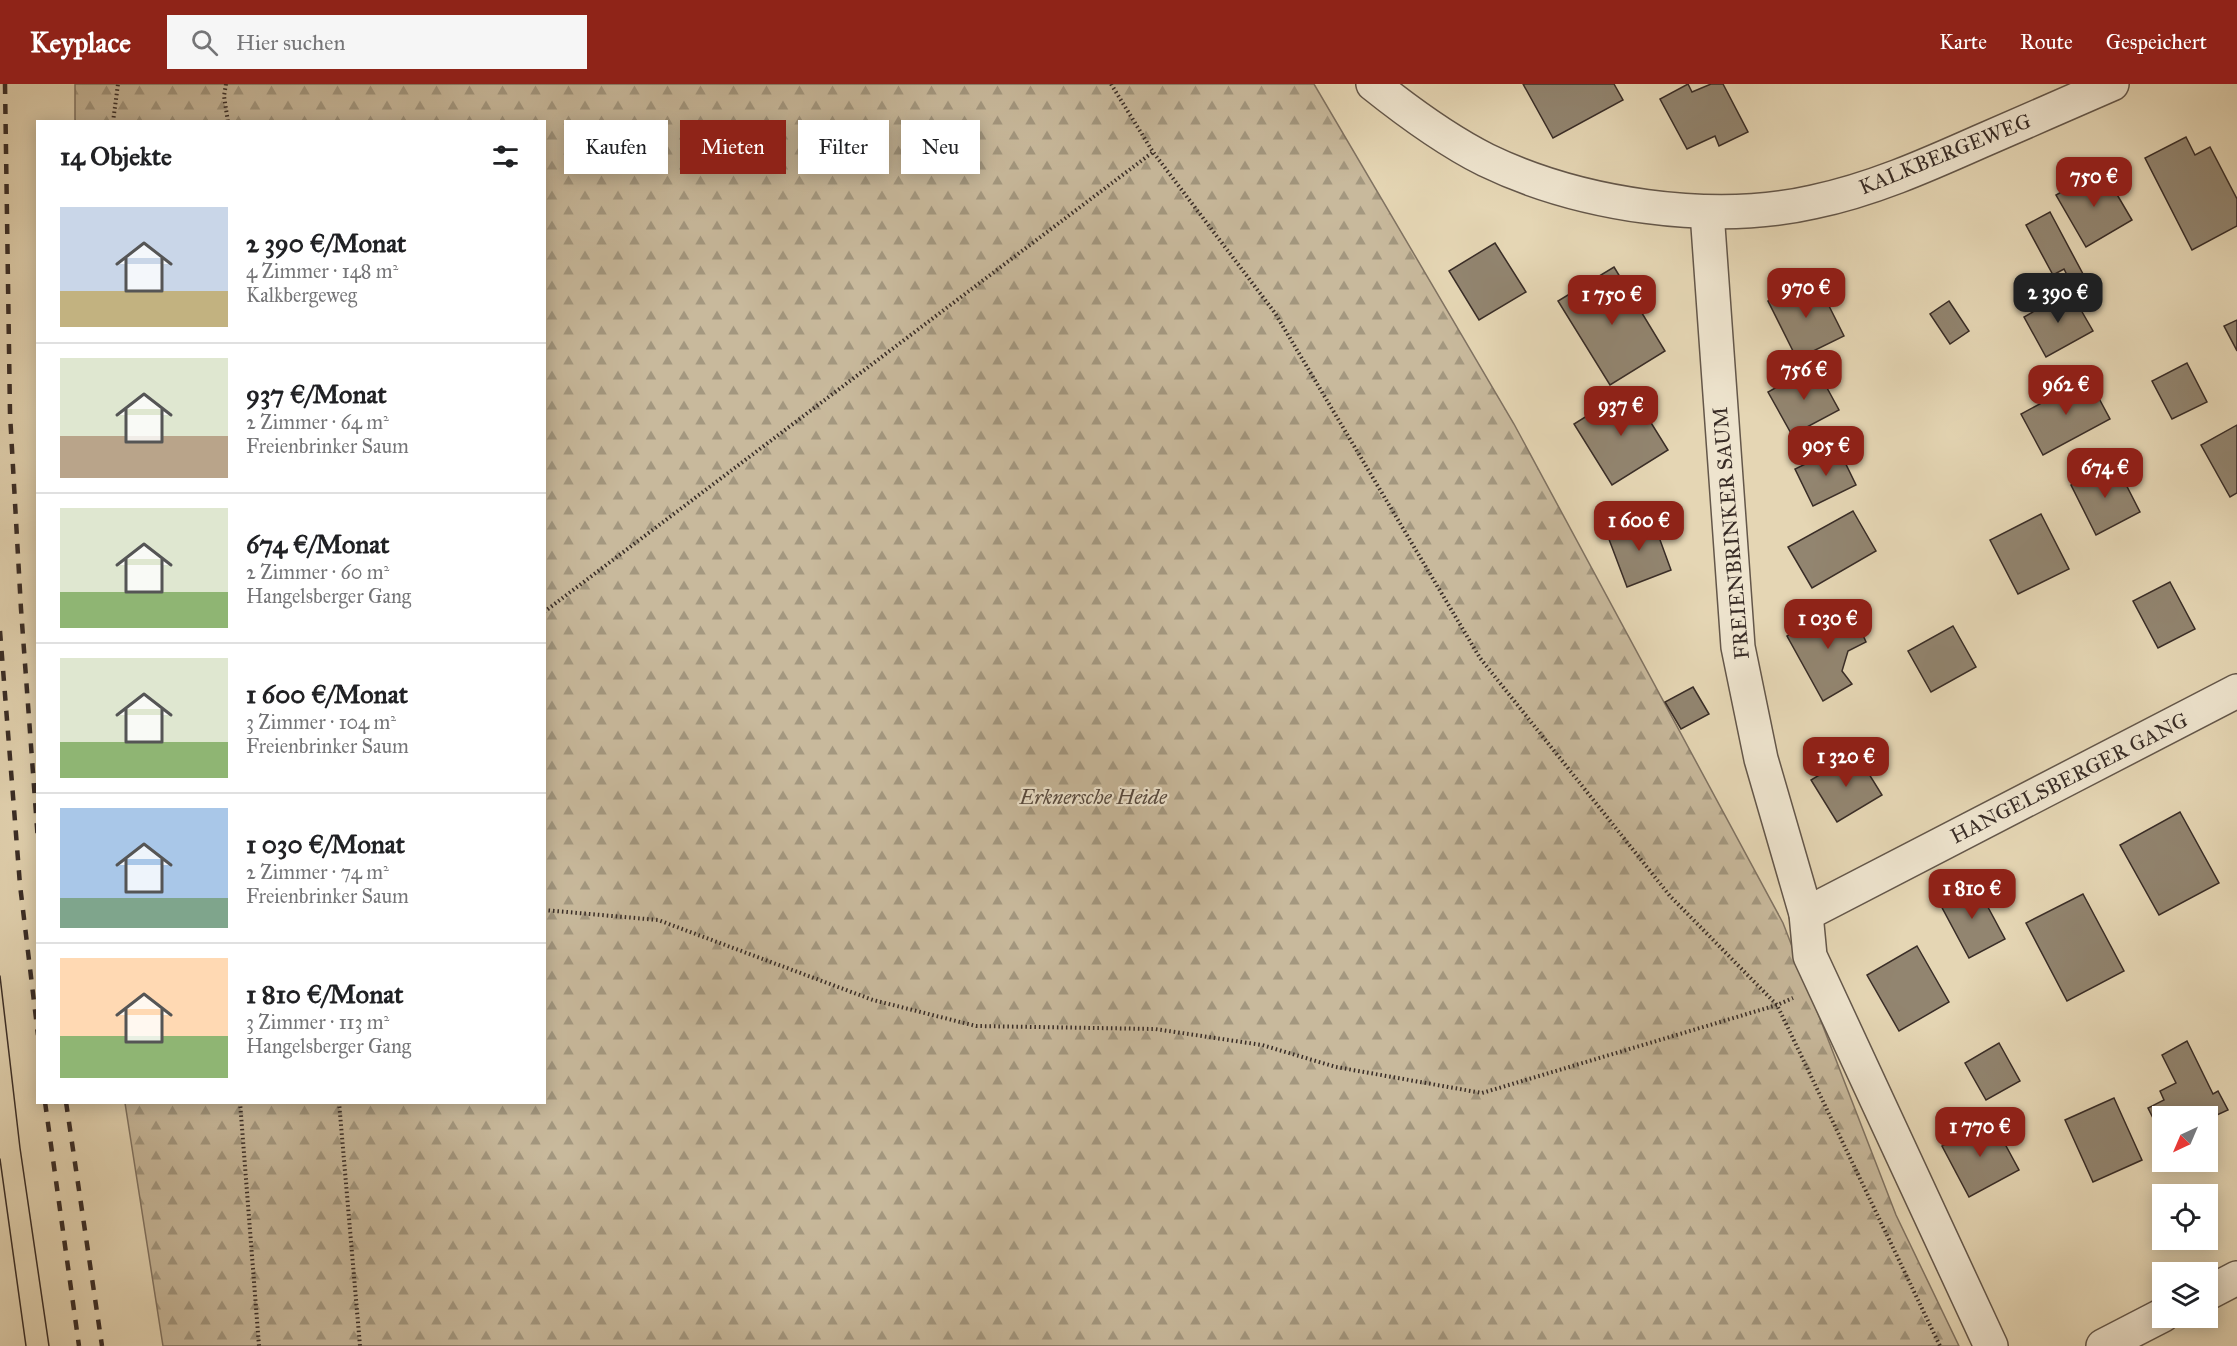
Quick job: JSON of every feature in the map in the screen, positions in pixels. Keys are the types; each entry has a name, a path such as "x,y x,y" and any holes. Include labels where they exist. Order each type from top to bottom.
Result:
{"street":[{"name":"KALKBERGEWEG","path":"1373,84 1427,124 1485,159 1537,181 1593,196 1653,207 1707,212 1752,212 1802,204 1865,188 1921,168 2112,84"},
{"name":"FREIENBRINKER SAUM","path":"1707,212 1738,647 1761,759 1806,914 1810,956 1991,1346"},
{"name":"HANGELSBERGER GANG","path":"1806,914 2237,691"},
{"path":"2218,1288 2237,1278"},
{"path":"2103,1346 2152,1322"}],"path":[{"path":"113,120 118,84"},
{"path":"226,84 224,96 228,120"},
{"path":"1111,84 1153,152 1275,313 1480,658 1670,896 1777,1005 1940,1346"},
{"path":"546,610 1153,152"},
{"path":"546,910 658,920 873,1000 976,1026 1155,1029 1262,1045 1336,1067 1482,1093 1777,1005 1824,984"},
{"path":"240,1104 259,1346"},
{"path":"339,1104 360,1346"}],"green space":[{"name":"Erknersche Heide","path":"75,84 1314,84 1514,424 1783,923 1896,1215 1959,1346 163,1346 125,1104 546,1104 546,120 75,120"}],"building":[{"path":"1523,84 1614,84 1623,100 1553,138"},
{"path":"1688,84 1692,92 1711,84 1723,84 1748,132 1719,146 1715,136 1687,149 1660,99"},
{"path":"2186,137 2195,155 2210,147 2237,199 2237,226 2192,250 2145,158"},
{"path":"2102,169 2132,220 2086,247 2056,195"},
{"path":"2050,212 2083,274 2070,281 2064,269 2053,275 2026,225"},
{"path":"1495,243 1526,292 1479,320 1449,271"},
{"path":"1614,267 1665,351 1610,385 1558,301"},
{"path":"1815,278 1844,336 1797,359 1768,301"},
{"path":"2070,291 2093,331 2046,357 2024,317"},
{"path":"1949,301 1969,331 1950,344 1930,314"},
{"path":"2237,320 2237,351 2224,326"},
{"path":"2187,363 2207,402 2172,419 2152,381"},
{"path":"1815,366 1839,410 1792,435 1768,392"},
{"path":"2088,378 2110,419 2043,455 2021,414"},
{"path":"1630,389 1668,450 1612,485 1574,424"},
{"path":"2237,425 2237,493 2230,497 2201,445"},
{"path":"1838,448 1856,485 1813,506 1795,469"},
{"path":"2115,463 2140,512 2096,535 2071,485"},
{"path":"1853,511 1876,551 1812,588 1788,547"},
{"path":"2041,514 2069,569 2018,594 1990,540"},
{"path":"1652,518 1671,570 1627,587 1607,534"},
{"path":"2170,582 2195,629 2158,648 2133,601"},
{"path":"1849,604 1866,642 1848,651 1842,671 1852,684 1823,701 1787,636"},
{"path":"1953,626 1976,667 1931,692 1908,651"},
{"path":"1693,687 1709,714 1681,729 1665,702"},
{"path":"1856,753 1882,795 1837,822 1811,780"},
{"path":"2180,812 2219,883 2159,915 2120,845"},
{"path":"1975,883 2005,939 1969,958 1939,902"},
{"path":"2083,894 2124,971 2067,1001 2026,923"},
{"path":"1917,946 1949,1002 1899,1031 1867,975"},
{"path":"2187,1041 2213,1094 2218,1091 2228,1110 2218,1114 2218,1106 2152,1106 2164,1100 2160,1091 2176,1083 2162,1055"},
{"path":"1999,1043 2020,1081 1986,1100 1965,1063"},
{"path":"2114,1098 2142,1160 2093,1182 2065,1120"},
{"path":"1992,1120 2019,1170 1969,1197 1942,1146"}],"tram line":[{"path":"0,976 20,1148 49,1346"},
{"path":"0,1159 26,1346"}],"railway":[{"path":"5,84 10,414 36,814"},
{"path":"0,631 20,885 36,1018"},
{"path":"45,1104 79,1346"},
{"path":"66,1104 102,1346"}]}
